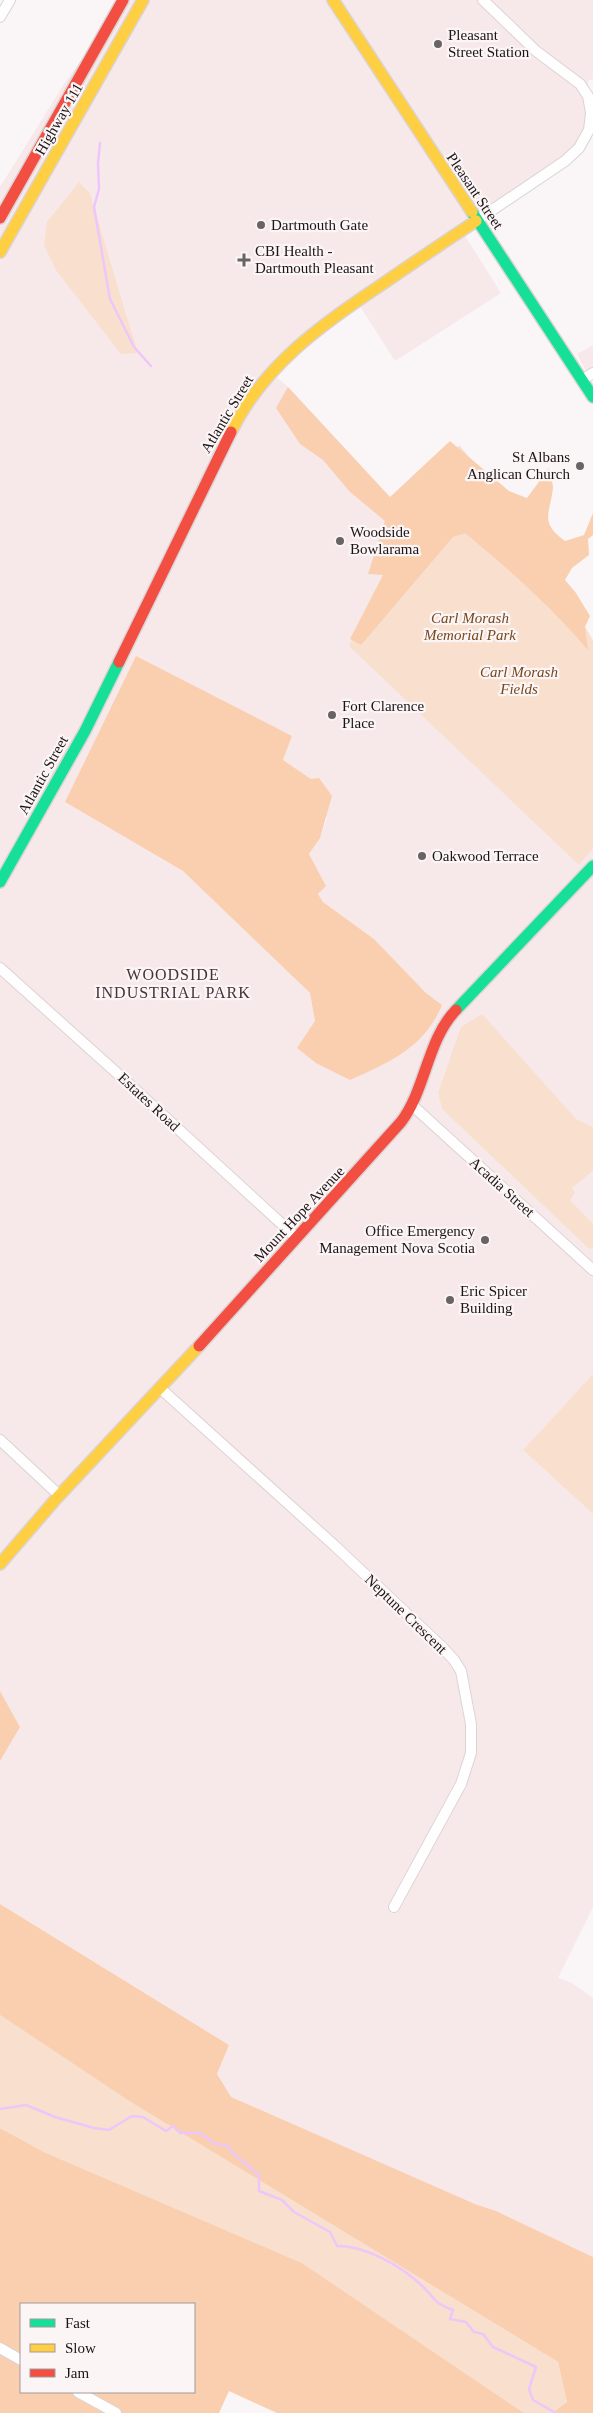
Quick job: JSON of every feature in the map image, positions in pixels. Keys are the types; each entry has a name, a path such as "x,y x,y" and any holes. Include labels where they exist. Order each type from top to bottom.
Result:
{"main road":[{"name":"Highway 111","path":"0,218 123,0"},
{"name":"Highway 111","path":"0,252 143,0"},
{"name":"Pleasant Street","path":"333,0 593,398"},
{"name":"Atlantic Street","path":"0,882 85,730 230,434 266,378 302,341 336,315 476,221"},
{"name":"Mount Hope Avenue","path":"0,1564 59,1495 160,1388 405,1118 438,1039 450,1016 593,866"}],"street":[{"path":"0,17 10,0"},
{"name":"Atlantic Street","path":"476,221 565,161 579,148 589,130 591,113 588,96 580,84 536,51 483,0"},
{"path":"582,380 593,372"},
{"name":"Estates Road","path":"0,968 141,1094 297,1238"},
{"name":"Acadia Street","path":"412,1105 593,1270"},
{"name":"Neptune Crescent","path":"160,1388 382,1590 442,1647 461,1671 471,1724 471,1753 468,1767 462,1784 394,1907"},
{"path":"0,1440 59,1495"},
{"path":"0,2348 20,2359"},
{"path":"80,2393 116,2413"}],"shaded area":[{"path":"124,0 593,0 593,79 588,81 591,117 585,148 462,231 501,293 395,361 356,300 273,374 288,387 390,497 579,865 593,849 593,1127 576,1119 438,1093 442,1109 589,1249 593,1248 593,1374 523,1450 593,1514 593,1907 558,1978 572,1983 593,1998 593,2257 496,2211 475,2204 230,2097 217,2074 229,2045 0,1904 0,1761 20,1727 0,1691 0,187 64,84","holes":["79,182 90,193 133,335","292,736 283,760 311,779 327,818 320,838 309,854 326,886 318,894 323,902 374,939 426,993 442,1005 315,1021 310,993 183,871 65,802"]},
{"path":"593,345 593,372 588,375 577,354"},
{"path":"288,387 390,497 450,441 509,491 527,498 549,468 553,488 548,517 549,523 557,534 565,541 584,535 593,513 593,535 588,539 589,555 572,568 565,580 576,593 590,616 585,627 588,650 529,589 465,533 453,537 361,645 350,639 383,575 368,574 385,521 350,492 323,460 300,444 276,408"},
{"path":"136,656 292,736 283,760 311,779 319,778 332,796 320,838 309,854 326,886 318,894 323,902 374,939 426,993 442,1005 435,1020 416,1043 392,1060 350,1080 316,1063 297,1048 315,1021 310,993 183,871 65,802"},
{"path":"593,1171 592,1224 570,1200 575,1193 572,1188"},
{"path":"0,1691 20,1727 0,1761"},
{"path":"0,1904 229,2045 217,2074 231,2097 475,2204 496,2211 593,2257 593,2413 552,2413 567,2402 558,2362 129,2101 0,2015"},
{"path":"0,2128 44,2152 302,2263 524,2413 277,2413 229,2391 219,2413 0,2413"}],"green space":[{"path":"79,182 90,193 138,353 121,354 56,270 44,245 47,222"},
{"name":"Carl Morash Memorial Park","path":"459,445 475,464 552,573 593,640 593,849 579,865 349,646"},
{"path":"482,1014 576,1119 593,1127 593,1171 572,1188 575,1193 570,1200 593,1224 593,1248 589,1249 442,1109 438,1093 461,1027"},
{"path":"593,1374 593,1514 523,1450"},
{"path":"0,2015 129,2101 558,2362 567,2402 552,2413 524,2413 302,2263 44,2152 0,2128"}],"waterway":[{"path":"100,143 98,163 99,189 94,207 110,299 134,347 151,366"},
{"path":"0,2109 26,2105 55,2117 94,2128 109,2130 132,2116 143,2117 166,2131 173,2126 180,2133 200,2133 215,2144 227,2145 234,2154 259,2175 259,2191 282,2200 294,2212 330,2232 337,2246 359,2249 382,2258 403,2270 437,2302 453,2310 450,2319 466,2322 474,2332 483,2334 493,2347 536,2367 529,2389 533,2400 556,2413"}],"traffic: fast":[{"path":"472,212 593,397"},
{"path":"0,882 85,731 119,662"},
{"path":"456,1010 593,866"}],"traffic: slow":[{"path":"0,252 143,0"},
{"path":"333,0 472,212"},
{"path":"231,432 244,408 260,387 296,348 337,315 476,221"},
{"path":"0,1564 55,1500 199,1346"}],"traffic: jam":[{"path":"0,218 123,0"},
{"path":"119,662 231,432"},
{"path":"199,1346 401,1122 416,1095 432,1050 446,1022 456,1010"}],"place":[{"name":"Pleasant Street Station","path":"438,44"},
{"name":"Dartmouth Gate","path":"261,225"},
{"name":"CBI Health - Dartmouth Pleasant","path":"244,260"},
{"name":"St Albans Anglican Church","path":"580,466"},
{"name":"Woodside Bowlarama","path":"340,541"},
{"name":"Fort Clarence Place","path":"332,715"},
{"name":"Oakwood Terrace","path":"422,856"},
{"name":"Office Emergency Management Nova Scotia","path":"485,1240"},
{"name":"Eric Spicer Building","path":"450,1300"}],"district":[{"name":"WOODSIDE INDUSTRIAL PARK","path":"173,983"}],"park label":[{"name":"Carl Morash Fields","path":"519,680"}]}
